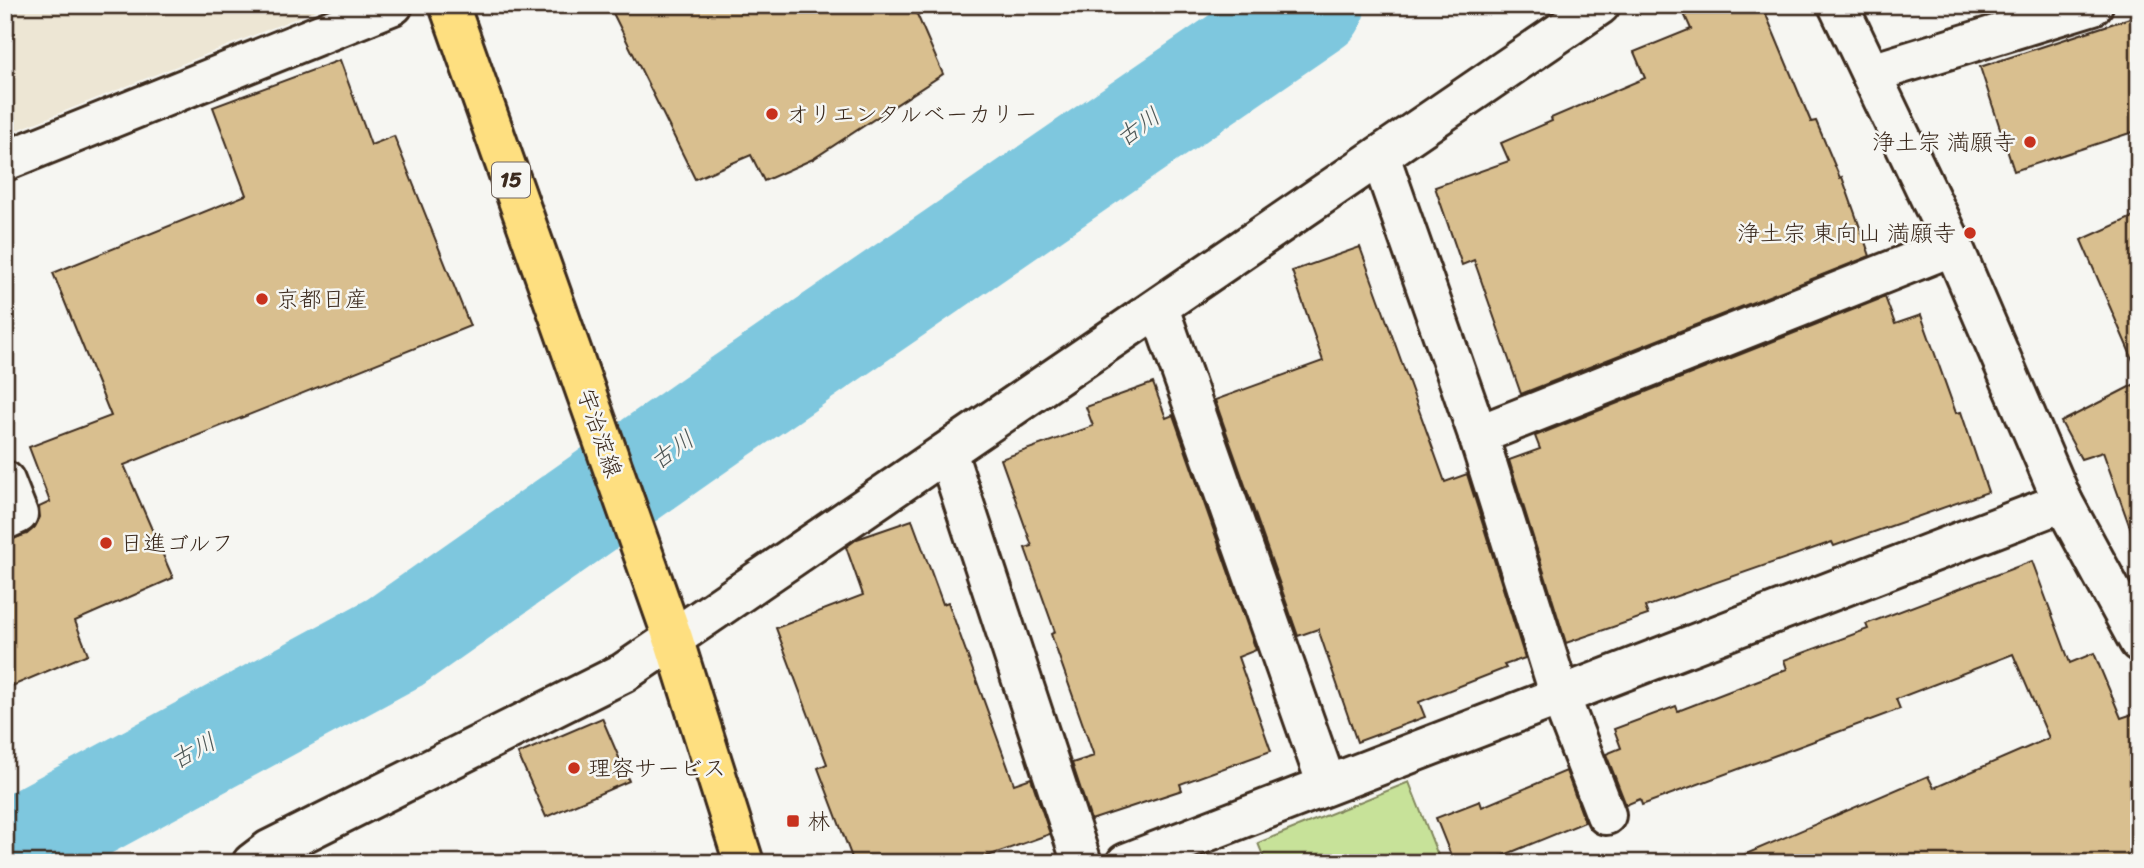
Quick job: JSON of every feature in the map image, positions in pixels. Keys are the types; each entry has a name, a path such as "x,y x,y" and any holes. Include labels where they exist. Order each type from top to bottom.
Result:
{"main road":[{"name":"宇治淀線","path":"449,5 673,638 744,863"}],"street":[{"path":"5,161 393,5"},
{"path":"252,863 269,850 623,673 1600,5"},
{"path":"1838,5 1953,246 2063,502 2139,642"},
{"path":"1872,73 2093,5"},
{"path":"1380,156 1478,435 1560,696 1606,815"},
{"path":"1478,435 1953,246"},
{"path":"1158,307 1327,785"},
{"path":"947,452 1082,863"},
{"path":"5,481 18,514 5,520"},
{"path":"1126,863 2063,502"}],"shaded area":[{"path":"5,5 329,5 5,135"}],"green space":[{"path":"1409,782 1441,863 1266,863 1258,843"}],"building":[{"name":"オリエンタルベーカリー","path":"609,5 913,5 943,74 813,159 764,181 751,155 695,179"},
{"path":"1680,5 1762,5 1811,122 1816,121 1840,178 1842,177 1870,256 1521,394 1474,260 1462,265 1435,187 1509,161 1501,143 1552,121 1551,118 1645,78 1634,52 1691,29"},
{"path":"2139,15 2139,130 2014,171 1980,67"},
{"name":"京都日産","path":"340,60 371,145 394,136 470,326 124,465 173,578 75,621 88,654 5,689 5,541 27,534 35,527 40,517 39,507 50,502 29,447 111,416 53,273 246,195 213,107"},
{"path":"2139,214 2139,374 2081,240"},
{"path":"1360,247 1445,482 1467,474 1525,658 1419,702 1425,717 1357,742 1318,629 1298,636 1215,400 1323,361 1292,271"},
{"path":"1885,297 1895,324 1921,315 1956,413 1961,412 1988,492 1834,546 1832,542 1645,607 1648,615 1566,643 1509,460 1540,449 1535,436"},
{"path":"2139,382 2139,535 2133,536 2103,452 2081,459 2061,422"},
{"path":"1153,383 1166,418 1173,415 1256,650 1238,657 1271,751 1180,784 1182,790 1091,820 1072,763 1094,756 1051,634 1055,632 1025,548 1032,546 1001,459 1093,426 1086,407"},
{"path":"912,520 943,604 948,602 1014,784 1031,778 1050,834 968,863 854,863 818,768 827,764 776,628 863,595 846,547 857,539"},
{"path":"2032,561 2070,663 2094,653 2121,718 2139,712 2139,863 1725,863 1928,776 1934,788 2049,738 2013,654 1896,699 1900,709 1642,805 1640,799 1626,805 1606,754 1621,748 1614,729 1676,706 1678,711 1787,669 1784,660 1868,629 1866,624"},
{"name":"理容サービス","path":"602,718 629,781 546,817 518,754"},
{"path":"1566,771 1585,822 1485,863 1454,863 1436,818 1480,801 1482,807"}],"waterway":[{"name":"古川","path":"5,853 395,642 718,415 1314,5"}],"place":[{"name":"オリエンタルベーカリー","path":"772,114"},
{"name":"浄土宗 満願寺","path":"2030,142"},
{"name":"浄土宗 東向山 満願寺","path":"1970,233"},
{"name":"京都日産","path":"262,299"},
{"name":"日進ゴルフ","path":"106,543"},
{"name":"理容サービス","path":"574,768"},
{"name":"林","path":"793,821"}]}
